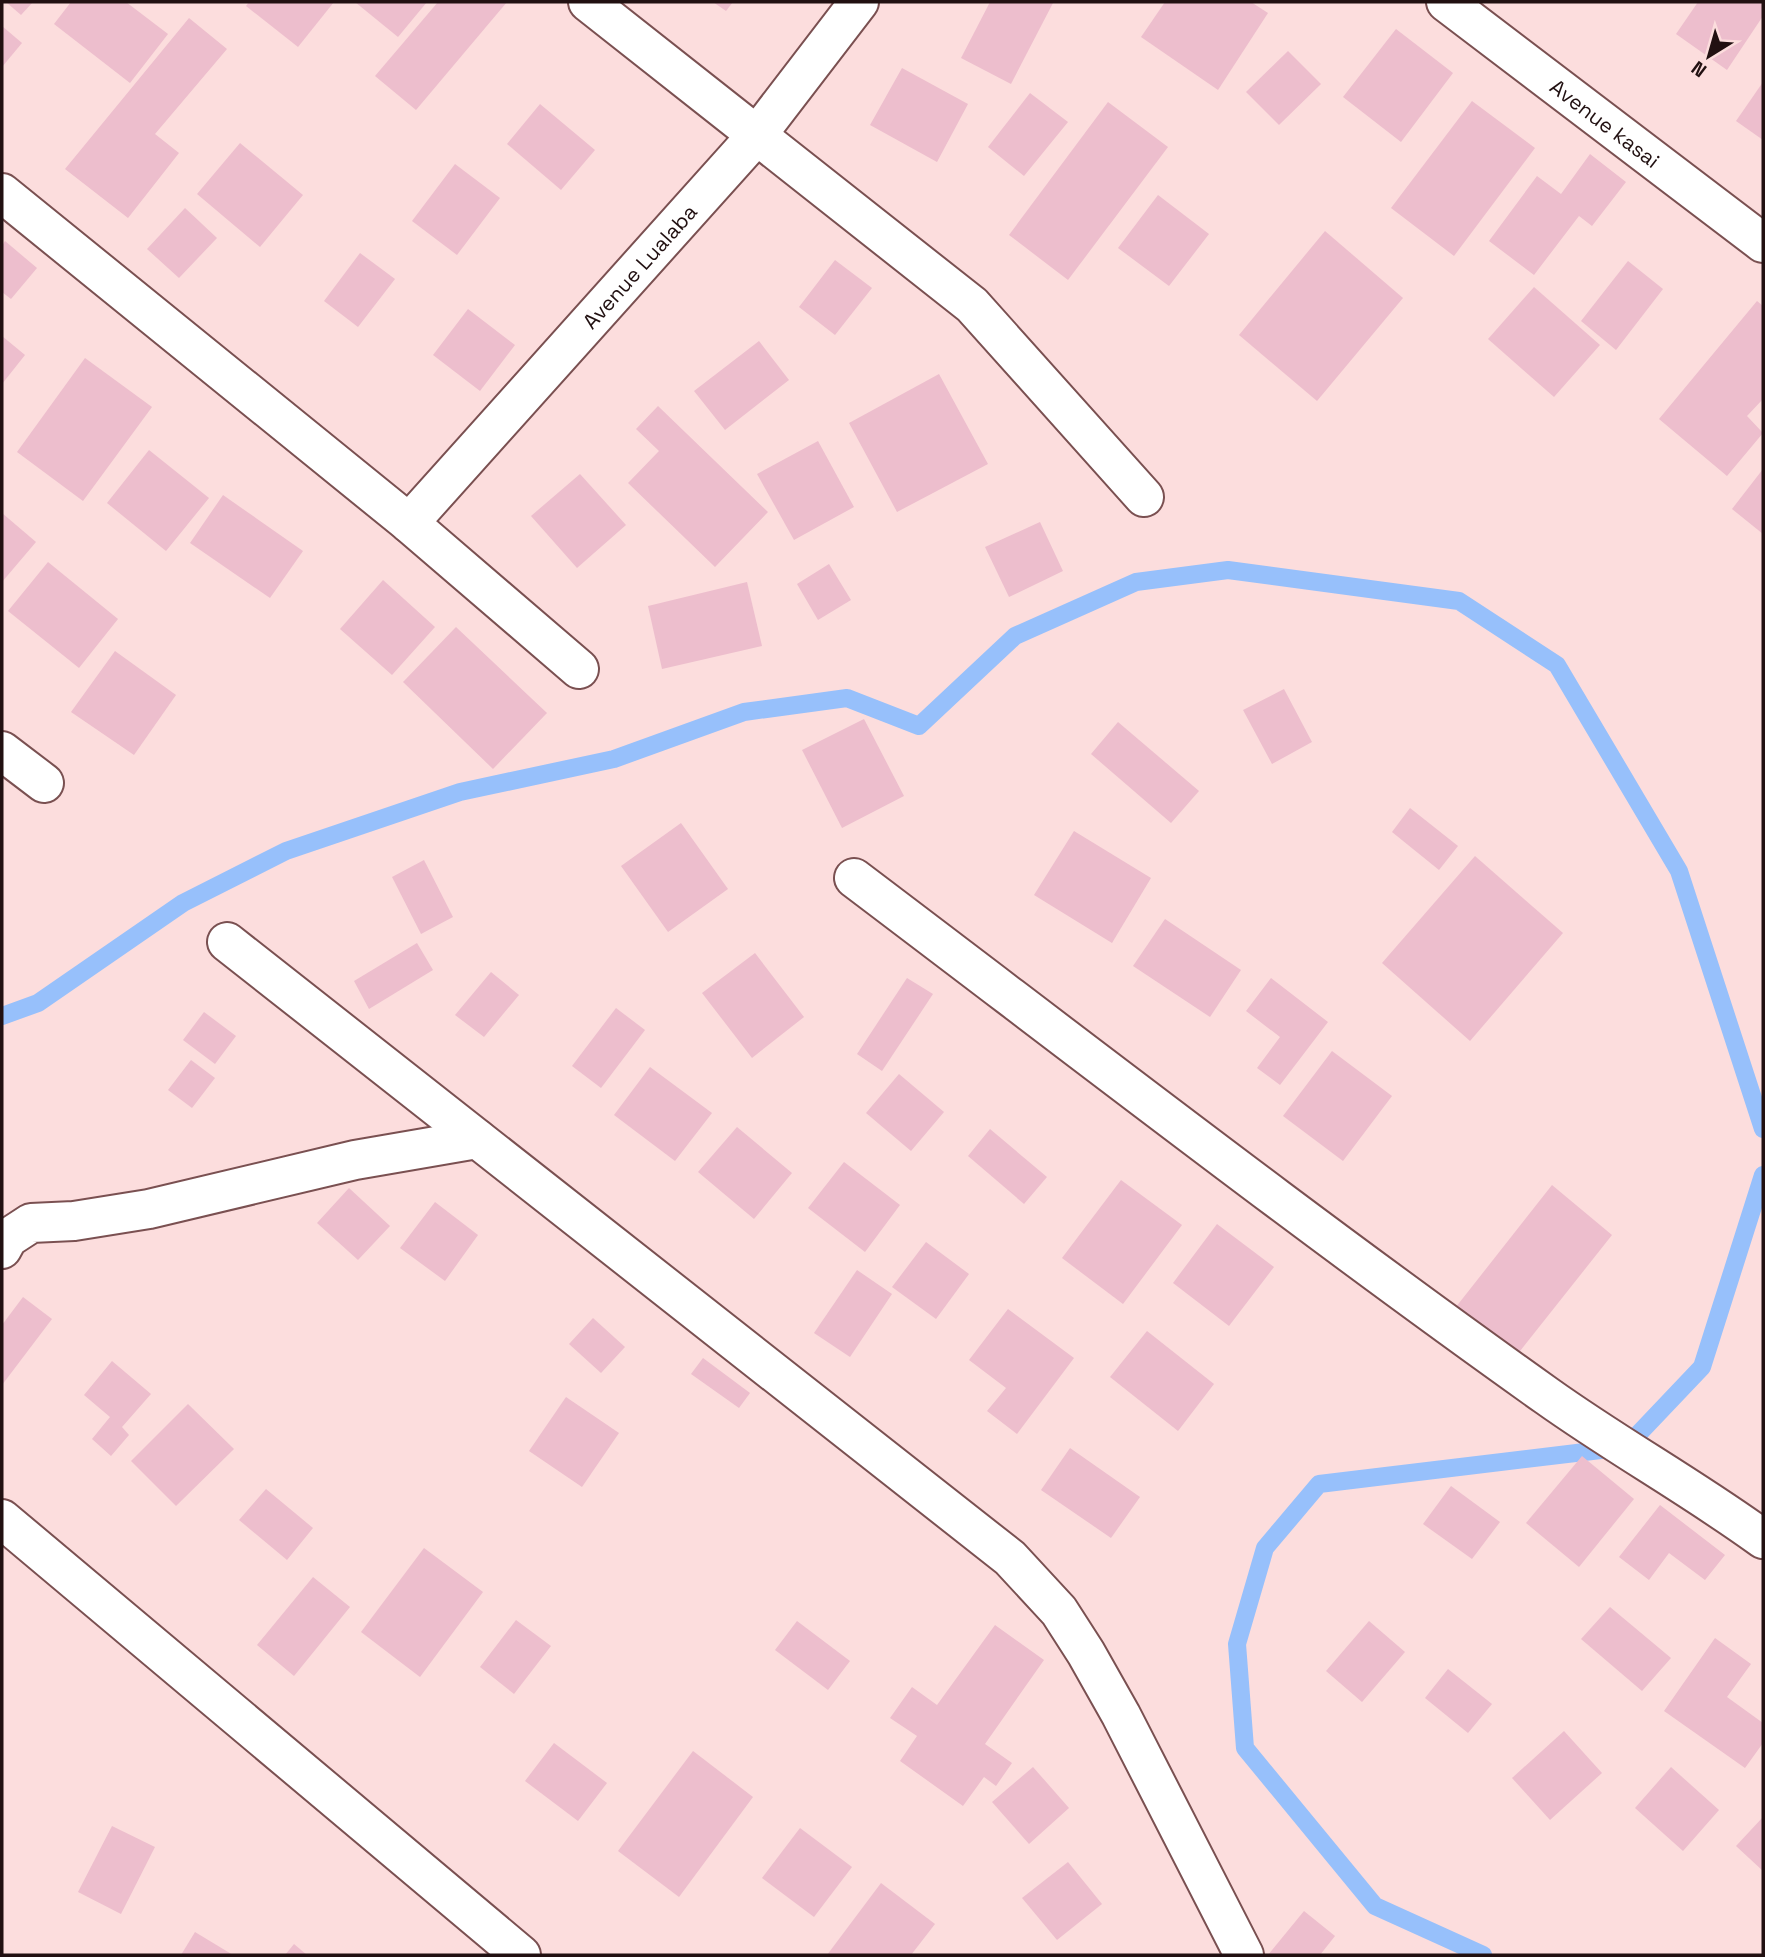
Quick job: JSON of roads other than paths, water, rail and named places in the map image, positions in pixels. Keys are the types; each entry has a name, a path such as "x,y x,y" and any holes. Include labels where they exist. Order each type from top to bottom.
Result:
{"street":[{"path":"588,2 972,305 1144,497"},
{"name":"Avenue Lualaba","path":"409,523 757,135 859,2"},
{"name":"Avenue kasai","path":"1446,2 1763,243"},
{"path":"2,193 409,523 579,669"},
{"path":"2,751 44,783"},
{"path":"854,878 1375,1271 1550,1398 1700,1493 1763,1539"},
{"path":"227,942 1010,1558 1059,1611 1086,1653 1121,1714 1244,1955"},
{"path":"2,1249 8,1238 31,1223 74,1221 149,1209 355,1160 477,1139"},
{"path":"2,1519 522,1955"}],"waterway":[{"path":"2,1016 38,1003 183,903 286,851 460,792 614,759 744,712 847,698 919,726 1015,636 1136,582 1228,570 1459,601 1557,665 1679,871 1763,1129"},
{"path":"1483,1955 1375,1906 1245,1748 1237,1644 1265,1548 1319,1484 1626,1447 1702,1367 1763,1175"}]}
